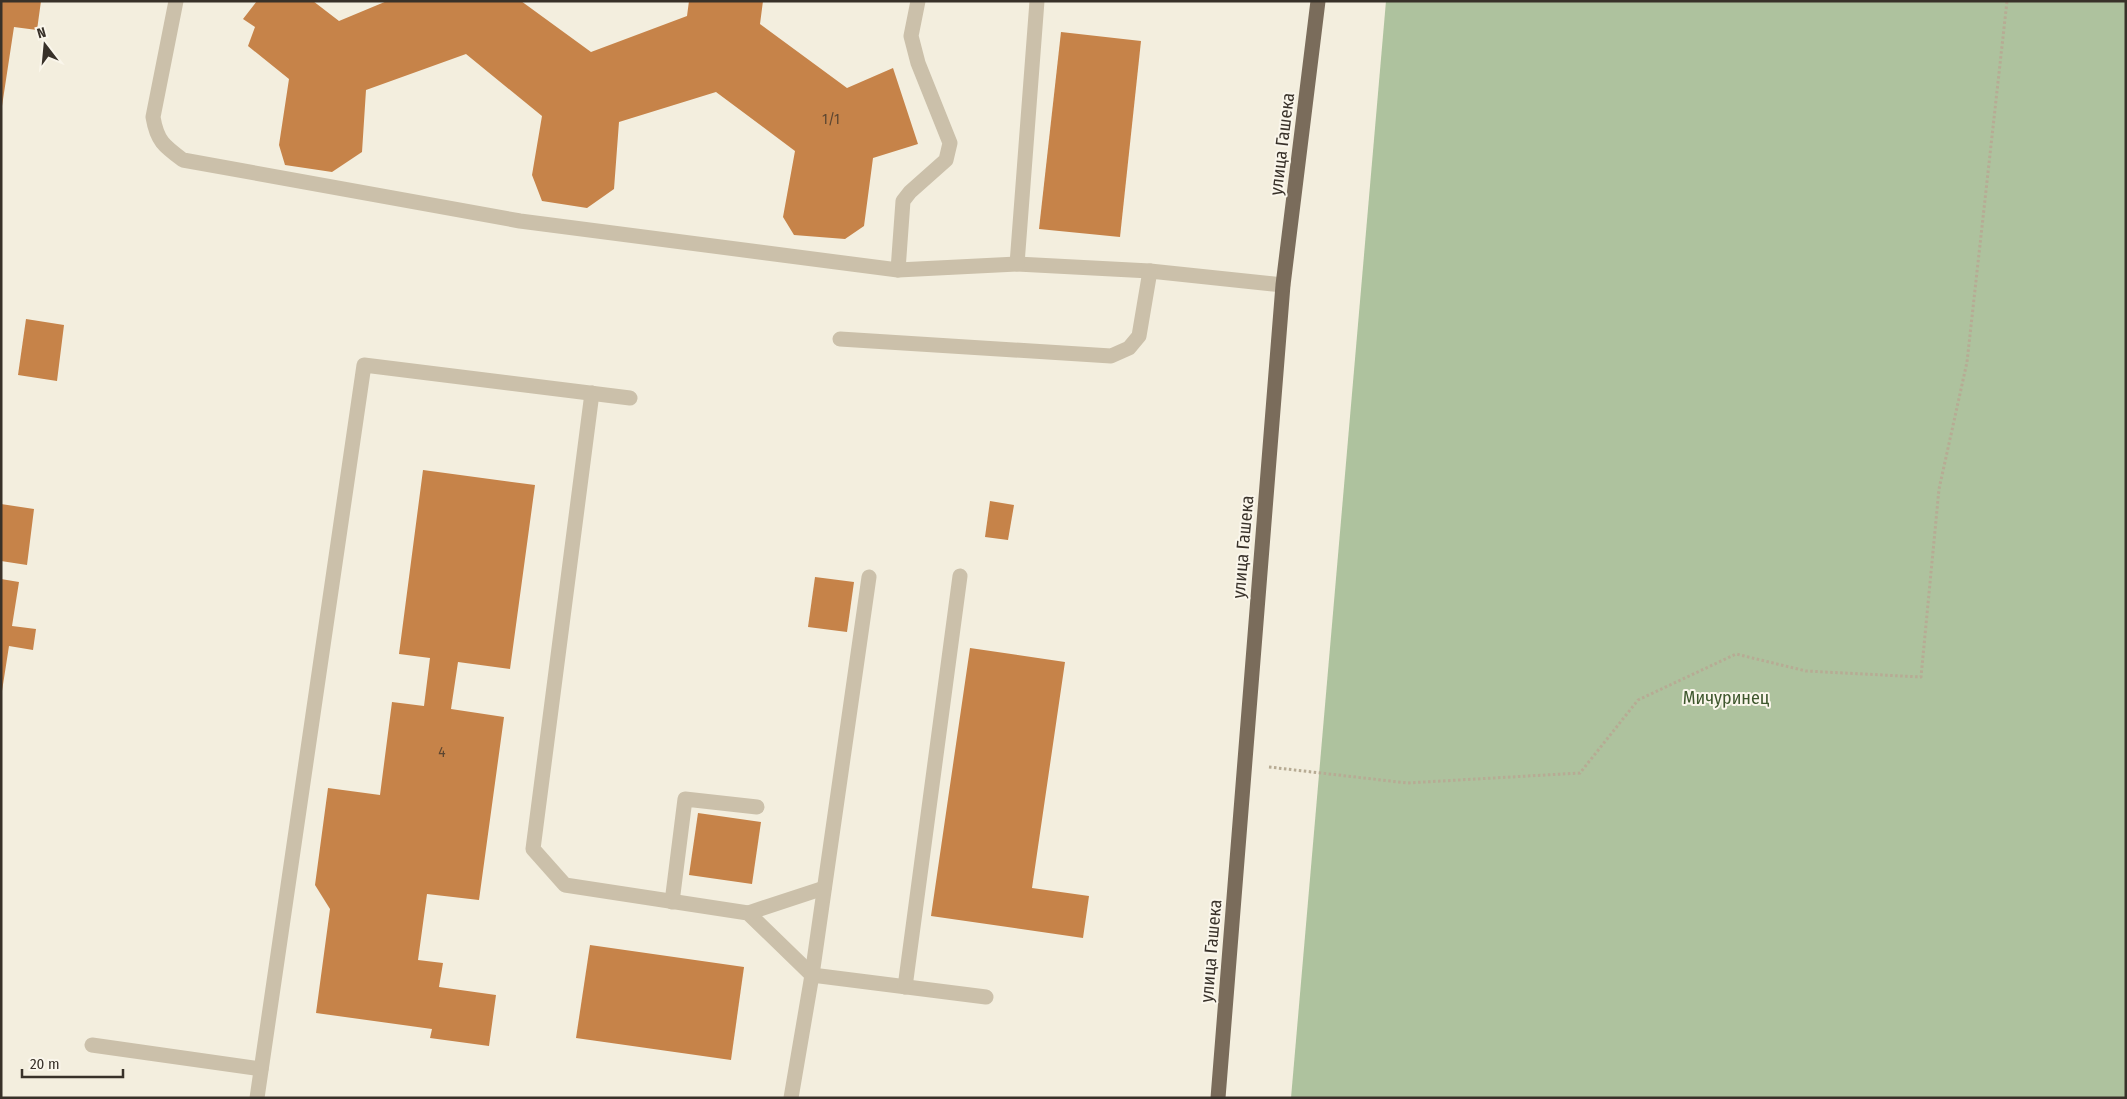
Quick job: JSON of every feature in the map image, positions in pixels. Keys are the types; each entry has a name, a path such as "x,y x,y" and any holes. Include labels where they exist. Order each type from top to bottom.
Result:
{"main road":[{"name":"улица Гашека","path":"1218,1098 1283,285 1318,1"}],"lane":[{"path":"176,1 153,117 156,134 168,148 183,160 520,221 898,270 1017,264 1150,271 1283,285"},
{"path":"898,270 903,201 910,192 946,160 950,143 918,63 911,36 918,1"},
{"path":"1017,264 1037,1"},
{"path":"840,339 1111,356 1129,348 1139,336 1150,271"},
{"path":"257,1098 364,365 630,398"},
{"path":"592,393 533,848 565,885 748,913 824,888"},
{"path":"905,987 960,576"},
{"path":"791,1098 812,975 869,577"},
{"path":"672,902 685,799 757,807"},
{"path":"748,913 812,975 986,997"},
{"path":"92,1045 262,1069"}],"path":[{"path":"1245,764 1407,783 1580,773 1638,700 1736,654 1806,671 1921,677 1939,489 1967,362 2007,1"}],"green space":[{"name":"Мичуринец","path":"1386,1 2126,1 2126,1098 1291,1098"}],"building":[{"path":"1,1 41,1 37,30 14,27 2,106"},
{"path":"257,1 313,1 339,21 387,1 521,1 591,52 687,16 689,1 763,1 760,24 847,88 893,68 918,144 873,158 864,226 845,239 794,235 783,217 795,151 716,92 619,122 614,189 587,208 542,201 532,175 542,116 466,54 366,90 362,152 332,172 285,165 279,145 289,79 248,46 255,27 243,19"},
{"path":"1061,32 1141,41 1120,237 1039,229"},
{"path":"26,319 64,325 57,381 18,375"},
{"path":"423,470 535,485 510,669 458,662 451,709 504,717 479,900 427,894 418,960 443,963 439,987 496,995 489,1046 430,1038 432,1029 316,1013 330,909 315,885 328,788 380,795 392,702 424,706 430,658 399,654"},
{"path":"990,501 1014,505 1008,540 985,537"},
{"path":"1,504 34,509 27,565 1,561"},
{"path":"815,577 854,582 847,632 808,627"},
{"path":"1,579 19,582 12,626 36,629 33,650 9,646 2,691"},
{"path":"970,648 1065,662 1032,888 1089,896 1083,938 931,916"},
{"path":"698,813 761,822 752,884 689,875"},
{"path":"590,945 744,967 731,1060 576,1038"}]}
